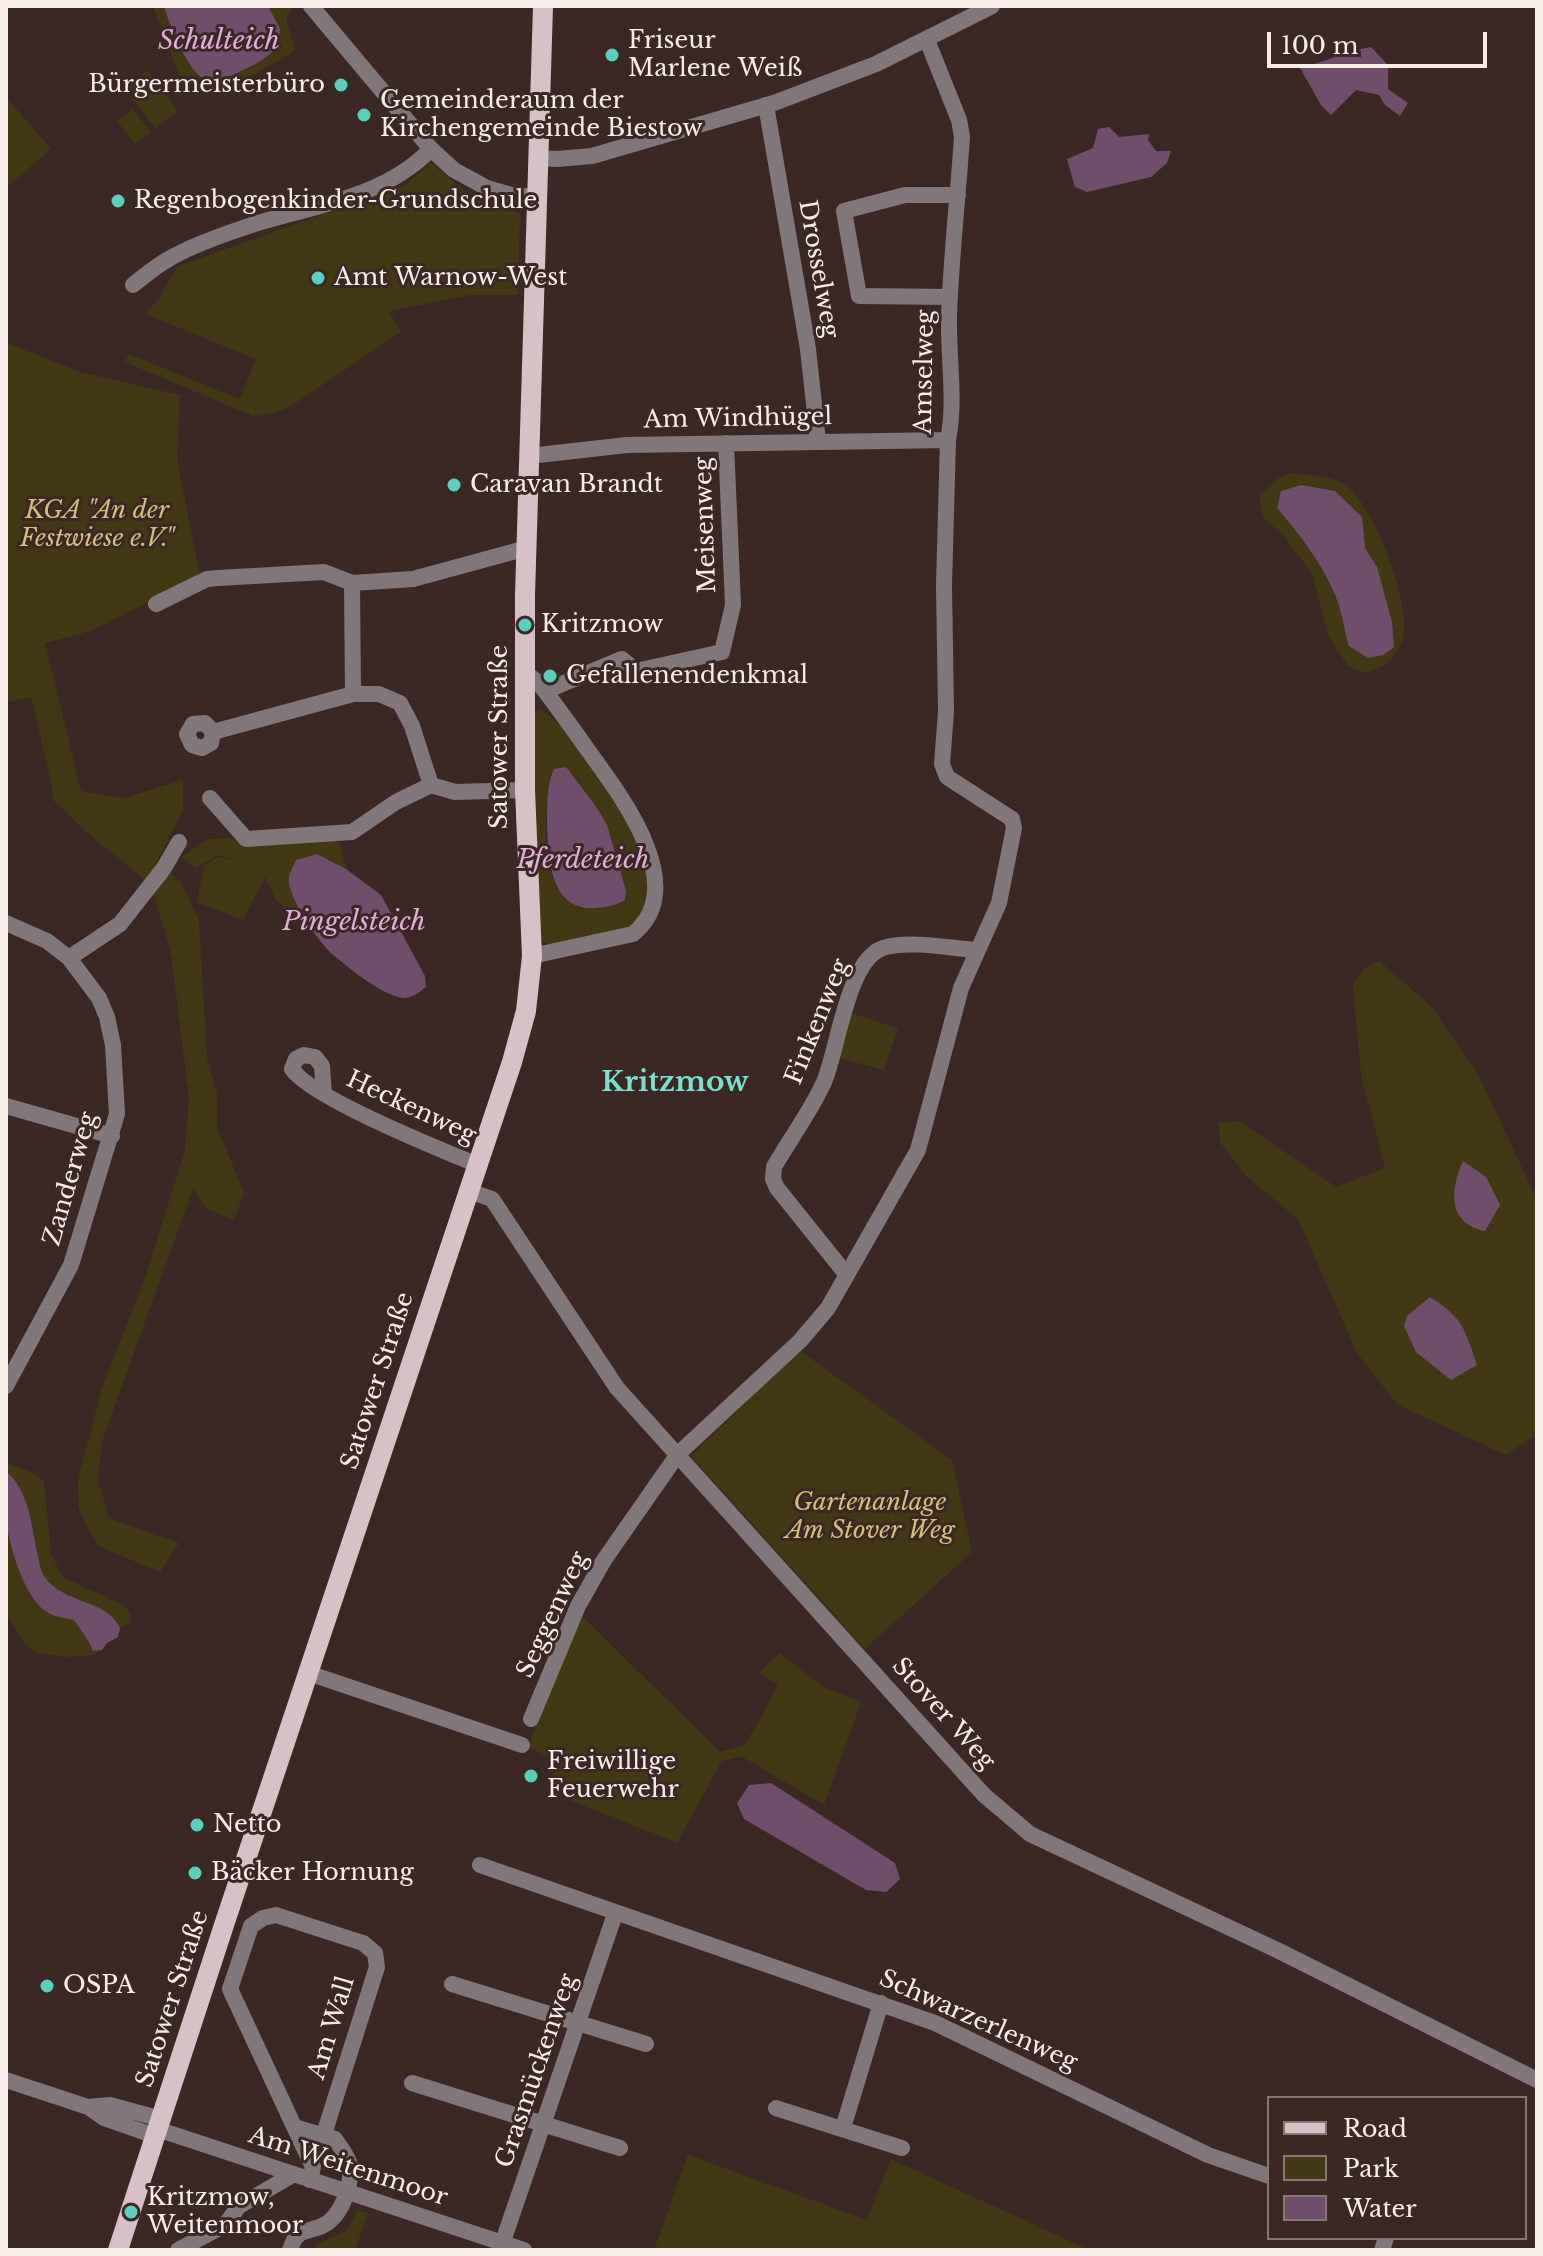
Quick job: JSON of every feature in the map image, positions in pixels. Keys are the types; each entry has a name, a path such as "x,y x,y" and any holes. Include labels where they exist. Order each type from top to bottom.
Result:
{"main road":[{"name":"Satower Straße","path":"118,2250 512,1062 526,1011 532,956 525,790 527,548 543,6"}],"street":[{"path":"311,6 431,149 454,170 487,188 511,195 538,197"},
{"path":"539,158 592,156 766,105 865,69 992,6"},
{"name":"Amselweg","path":"927,40 959,120 962,137 948,357 951,422 944,585 946,712 942,764 947,777 1004,812 1012,819 1014,828 999,903 976,950"},
{"name":"Drosselweg","path":"766,105 808,349 818,441"},
{"path":"133,285 169,259 192,249 255,224 373,188 403,174 431,149"},
{"path":"950,297 859,296 844,211 905,195 958,195"},
{"name":"Am Windhügel","path":"529,456 627,445 948,440"},
{"name":"Meisenweg","path":"545,691 622,659 636,671 722,652 733,605 726,443"},
{"path":"156,604 207,579 324,572 352,583 413,579 527,548"},
{"path":"352,583 353,694"},
{"path":"525,673 545,691 628,807 645,841 654,871 652,908 645,924 633,934 532,956"},
{"path":"213,732 353,694 379,694 400,703 412,726 431,785"},
{"path":"210,798 246,839 352,832 396,802 431,785 455,792 525,790"},
{"path":"69,958 120,924 164,868 179,842"},
{"name":"Zanderweg","path":"6,923 47,941 69,958 87,979 107,1017 113,1045 117,1114 71,1265 6,1386"},
{"name":"Finkenweg","path":"846,1274 777,1188 773,1179 774,1167 824,1081 855,980 871,956 882,948 909,945 976,950"},
{"path":"678,1454 800,1341 828,1308 918,1150 961,988 976,950"},
{"name":"Heckenweg","path":"324,1094 478,1165"},
{"path":"6,1106 112,1136"},
{"name":"Stover Weg","path":"469,1191 492,1199 617,1388 984,1795 1030,1834 1277,1950 1537,2080"},
{"name":"Seggenweg","path":"531,1719 590,1582 678,1454"},
{"path":"308,1673 522,1745"},
{"path":"480,1865 615,1914"},
{"name":"Schwarzerlenweg","path":"615,1914 935,2023 1208,2155 1267,2175"},
{"name":"Grasmückenweg","path":"502,2246 615,1914"},
{"name":"Am Wall","path":"302,2177 313,2167 230,1989 251,1926 263,1918 276,1915 363,1943 375,1953 377,1967 324,2134"},
{"path":"452,1984 646,2044"},
{"path":"843,2128 881,2003"},
{"name":"Am Weitenmoor","path":"6,2080 88,2107 104,2118 158,2128 502,2246 524,2250"},
{"path":"412,2083 620,2148"},
{"path":"776,2108 902,2148"},
{"path":"290,2250 303,2230 322,2226 335,2217 346,2191 350,2163 335,2139 294,2127"},
{"path":"178,2250 225,2225 239,2206 302,2177"}],"green space":[{"name":"Schulteich","path":"153,6 294,6 286,18 295,50 230,90 202,90 179,75"},
{"path":"147,70 178,111 155,128 124,87"},
{"path":"6,97 51,149 6,188"},
{"path":"133,109 151,132 135,144 117,121"},
{"path":"431,163 465,191 520,213 518,295 470,295 389,311 401,332 291,406 274,413 253,416 125,362 129,354 240,399 256,359 145,314 159,299 178,266 404,186"},
{"name":"KGA \"An der Festwiese e.V.\"","path":"6,342 80,372 180,395 177,458 200,576 91,631 45,643 81,791 124,798 183,780 183,810 158,859 180,881 199,920 207,1059 217,1094 217,1127 244,1193 234,1220 207,1209 193,1189 102,1441 98,1480 109,1518 179,1543 160,1572 98,1546 79,1510 78,1479 102,1388 146,1275 185,1150 189,1097 171,953 151,885 53,800 31,697 6,702"},
{"path":"1290,473 1344,484 1355,494 1379,534 1397,583 1404,627 1402,642 1395,655 1379,668 1366,673 1348,666 1329,637 1312,574 1284,536 1263,517 1259,496 1277,479"},
{"path":"539,709 564,730 623,811 640,842 649,886 642,912 630,929 548,945 542,941 533,791 534,713","holes":["547,786 581,909 565,898 551,873 546,844"]},
{"path":"231,838 259,843 339,842 346,869 317,854 296,860 289,878 292,895 318,937 276,900 265,877 243,920 197,902 204,866 217,857 239,860 217,855 196,868 181,857 208,839"},
{"path":"1379,961 1432,1007 1478,1074 1537,1200 1537,1434 1506,1455 1398,1405 1357,1353 1298,1219 1246,1176 1220,1142 1219,1123 1239,1121 1336,1187 1385,1168 1361,1075 1353,986 1364,969"},
{"path":"844,1010 898,1029 884,1070 832,1056"},
{"name":"Gartenanlage Am Stover Weg","path":"799,1350 952,1460 972,1552 865,1649 691,1456"},
{"path":"6,1462 44,1481 51,1553 62,1577 123,1605 130,1612 130,1623 120,1627 118,1637 93,1655 71,1657 36,1653 25,1644 6,1613"},
{"path":"580,1614 720,1752 746,1745 778,1685 759,1673 780,1653 825,1688 861,1702 824,1805 741,1756 721,1762 677,1843 546,1791 558,1762 528,1747"},
{"path":"688,2155 867,2220 891,2159 1089,2250 654,2250"},
{"path":"358,2210 368,2213 355,2250 315,2250 317,2244 346,2231"}],"water":[{"name":"Schulteich","path":"164,6 268,6 280,29 280,43 257,63 216,81 209,81 194,70 187,60"},
{"path":"1371,47 1388,65 1388,89 1408,103 1400,116 1385,105 1379,95 1356,90 1331,115 1321,105 1300,68"},
{"path":"1109,127 1119,137 1149,134 1148,140 1156,151 1171,151 1167,163 1151,177 1087,192 1075,187 1067,159 1093,148 1098,129"},
{"path":"1301,485 1335,491 1362,517 1365,548 1377,567 1392,622 1394,647 1383,655 1368,658 1349,646 1338,603 1318,561 1277,508 1281,491"},
{"name":"Pferdeteich","path":"566,767 607,825 626,891 625,900 617,904 580,907 560,892 554,880 547,824 548,796 554,769"},
{"name":"Pingelsteich","path":"317,854 346,869 381,895 425,976 426,987 414,995 397,997 356,973 325,947 304,917 289,885 296,860"},
{"path":"1463,1161 1486,1177 1500,1205 1485,1231 1464,1221 1455,1204 1456,1183"},
{"path":"1430,1297 1461,1325 1477,1365 1451,1380 1416,1352 1404,1326 1407,1316"},
{"path":"6,1471 24,1498 44,1576 62,1592 105,1612 120,1628 118,1637 102,1650 93,1651 74,1620 45,1611 30,1593 14,1556 8,1532"},
{"path":"771,1783 895,1863 900,1879 886,1892 866,1890 744,1819 737,1803 749,1785"}],"place":[{"name":"Friseur Marlene Weiß","path":"612,55"},
{"name":"Bürgermeisterbüro","path":"341,85"},
{"name":"Gemeinderaum der Kirchengemeinde Biestow","path":"364,115"},
{"name":"Regenbogenkinder-Grundschule","path":"118,201"},
{"name":"Amt Warnow-West","path":"318,278"},
{"name":"Caravan Brandt","path":"454,485"},
{"name":"Kritzmow","path":"525,625"},
{"name":"Gefallenendenkmal","path":"550,676"},
{"name":"Freiwillige Feuerwehr","path":"531,1776"},
{"name":"Netto","path":"197,1825"},
{"name":"Bäcker Hornung","path":"195,1873"},
{"name":"OSPA","path":"47,1986"},
{"name":"Kritzmow, Weitenmoor","path":"131,2212"}],"district":[{"name":"Kritzmow","path":"675,1083"}]}
